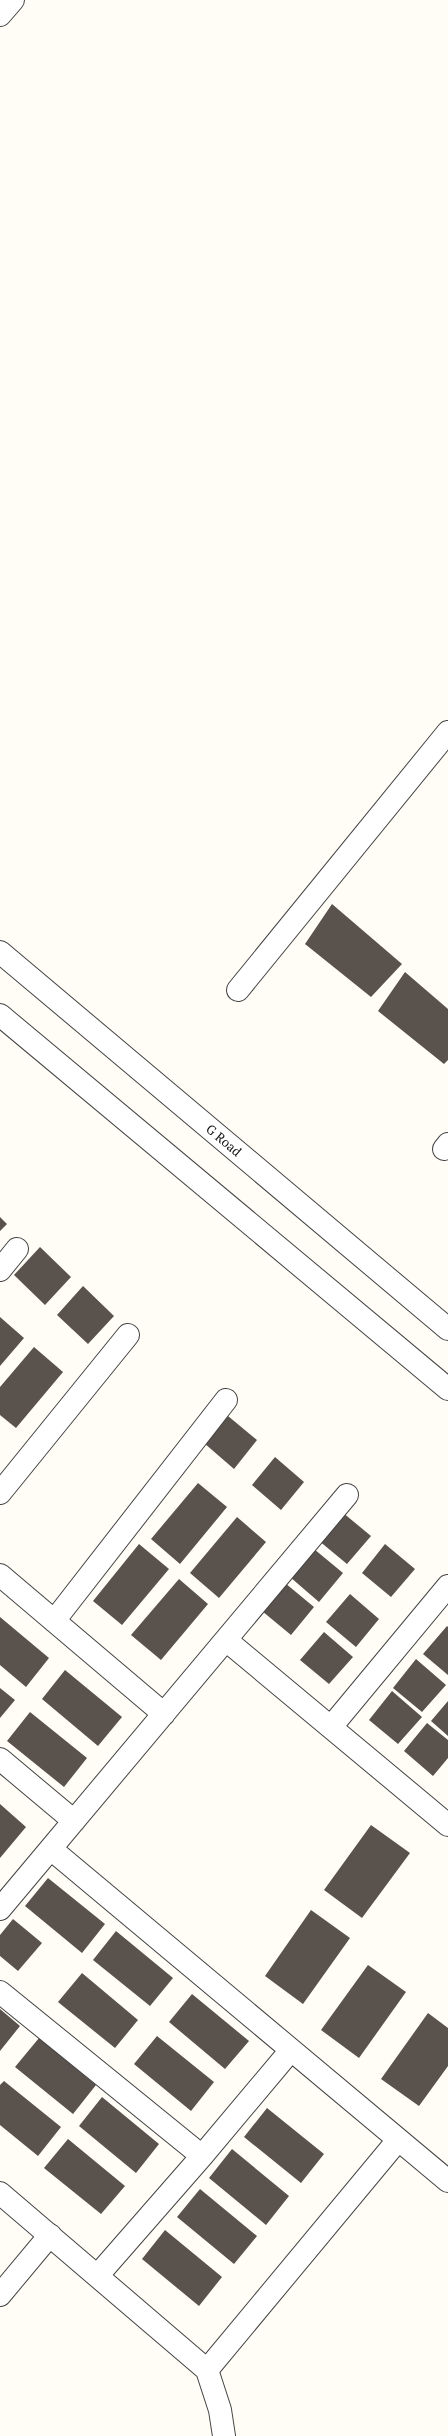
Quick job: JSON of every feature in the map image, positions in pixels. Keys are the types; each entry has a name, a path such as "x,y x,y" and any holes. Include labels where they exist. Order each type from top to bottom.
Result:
{"street":[{"path":"0,15 13,0"},
{"path":"238,990 448,732"},
{"name":"G Road","path":"0,952 448,1329"},
{"path":"0,1015 448,1389"},
{"path":"0,1270 17,1249"},
{"path":"0,1493 128,1335"},
{"path":"54,1621 226,1400"},
{"path":"0,1909 347,1495"},
{"path":"0,1575 164,1714"},
{"path":"331,1727 448,1586"},
{"path":"226,1640 448,1824"},
{"path":"0,1759 74,1821"},
{"path":"51,1849 448,2181"},
{"path":"0,1992 202,2156"},
{"path":"98,2275 202,2156 291,2050"},
{"path":"207,2370 398,2140"},
{"path":"0,2193 98,2275 207,2370 220,2410 224,2436"},
{"path":"0,2295 50,2235"}],"building":[{"path":"332,904 402,964 371,997 305,944"},
{"path":"405,972 448,1009 448,1060 444,1064 378,1011"},
{"path":"0,1217 7,1224 0,1231"},
{"path":"40,1247 71,1277 45,1305 14,1275"},
{"path":"83,1286 114,1316 88,1344 57,1315"},
{"path":"0,1317 24,1338 0,1366"},
{"path":"34,1347 63,1372 16,1428 0,1415 0,1387"},
{"path":"228,1416 257,1440 234,1469 204,1443"},
{"path":"275,1457 304,1482 281,1510 252,1485"},
{"path":"198,1483 227,1507 180,1564 151,1539"},
{"path":"342,1512 371,1536 347,1564 318,1540"},
{"path":"237,1517 266,1542 219,1598 190,1573"},
{"path":"139,1544 169,1569 122,1625 93,1601"},
{"path":"385,1544 415,1569 391,1597 362,1573"},
{"path":"314,1549 343,1573 319,1602 290,1577"},
{"path":"179,1579 208,1604 161,1660 131,1635"},
{"path":"285,1583 314,1607 291,1635 262,1611"},
{"path":"350,1594 379,1619 356,1647 326,1622"},
{"path":"0,1617 49,1658 26,1687 0,1665"},
{"path":"447,1626 448,1627 448,1675 423,1654"},
{"path":"324,1632 353,1657 329,1684 300,1660"},
{"path":"416,1659 446,1685 422,1712 393,1688"},
{"path":"65,1670 122,1717 98,1746 42,1699"},
{"path":"0,1688 15,1700 0,1718"},
{"path":"392,1691 422,1717 398,1744 369,1720"},
{"path":"448,1701 448,1736 431,1721"},
{"path":"30,1712 87,1758 64,1787 7,1741"},
{"path":"427,1723 448,1740 448,1758 433,1776 404,1751"},
{"path":"0,1804 26,1827 0,1858"},
{"path":"371,1825 410,1853 362,1918 324,1890"},
{"path":"48,1878 105,1924 82,1953 25,1906"},
{"path":"311,1910 350,1938 303,2004 265,1976"},
{"path":"13,1919 42,1943 18,1971 0,1956 0,1935"},
{"path":"116,1931 173,1978 150,2006 93,1960"},
{"path":"368,1965 406,1992 359,2058 321,2030"},
{"path":"82,1973 138,2020 115,2048 58,2002"},
{"path":"192,1994 249,2041 225,2069 169,2022"},
{"path":"0,2009 20,2026 0,2051"},
{"path":"428,2013 448,2028 448,2066 419,2106 381,2079"},
{"path":"157,2036 214,2082 191,2111 134,2064"},
{"path":"39,2038 96,2085 73,2114 15,2067"},
{"path":"4,2081 61,2127 38,2156 0,2125 0,2085"},
{"path":"102,2097 159,2144 136,2173 79,2126"},
{"path":"267,2108 324,2154 301,2183 244,2137"},
{"path":"68,2139 125,2186 101,2214 44,2168"},
{"path":"232,2149 289,2196 266,2225 209,2178"},
{"path":"200,2189 257,2236 234,2264 177,2217"},
{"path":"165,2230 222,2277 199,2306 142,2259"}]}
